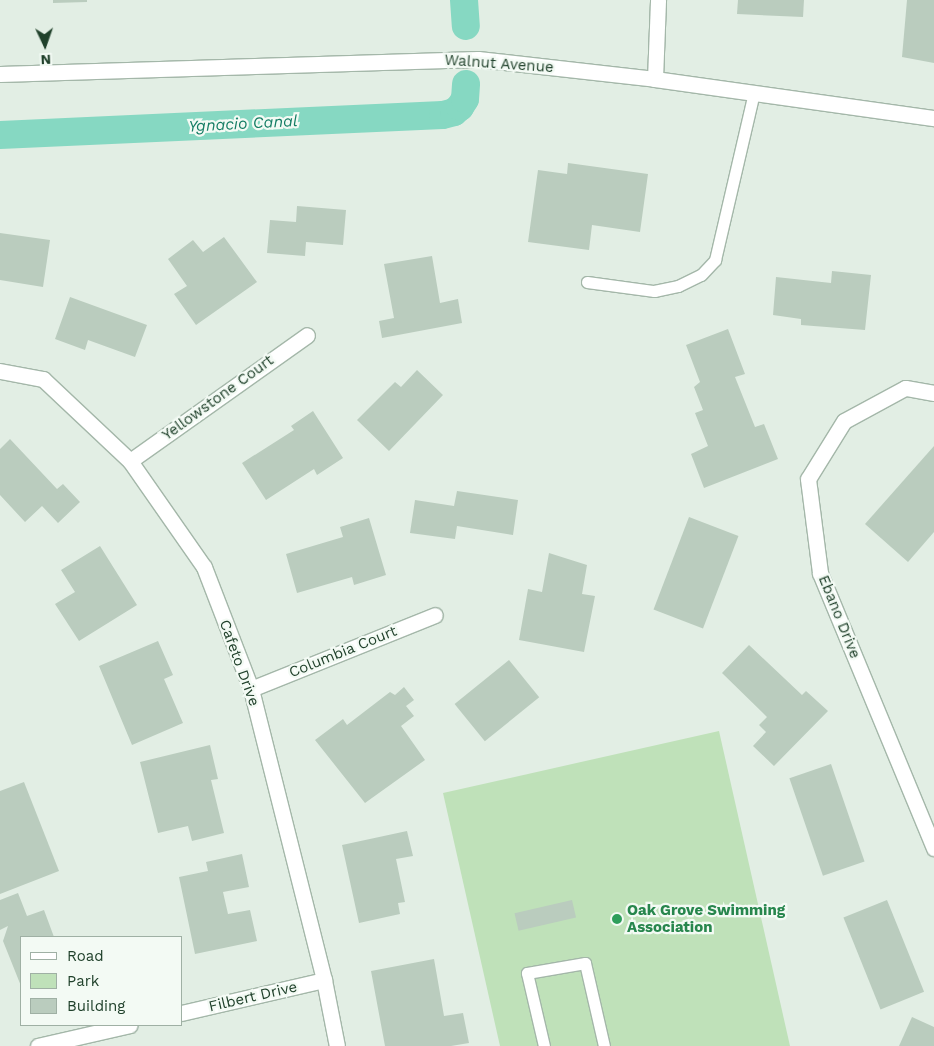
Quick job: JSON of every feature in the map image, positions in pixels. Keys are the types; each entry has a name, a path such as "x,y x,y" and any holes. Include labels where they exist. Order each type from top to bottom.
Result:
{"street":[{"path":"655,79 658,0"},
{"name":"Walnut Avenue","path":"0,74 478,59 655,79 934,118"},
{"name":"Yellowstone Court","path":"130,461 307,334"},
{"name":"Cafeto Drive","path":"0,371 43,379 130,461 204,567 251,689 324,980 337,1046"},
{"name":"Ebano Drive","path":"934,393 905,388 844,421 808,480 820,573 934,848"},
{"name":"Columbia Court","path":"251,689 435,615"},
{"name":"Filbert Drive","path":"182,1013 324,980"},
{"path":"38,1046 126,1026"}],"lane":[{"path":"587,282 654,291 678,286 701,275 716,260 754,93"},
{"path":"544,1046 527,973 585,963 604,1046"}],"green space":[{"name":"Oak Grove Swimming Association","path":"719,731 790,1046 500,1046 443,793"}],"building":[{"path":"53,0 87,0 87,2 53,3"},
{"path":"738,0 804,0 803,17 737,14"},
{"path":"907,0 934,0 934,63 902,57"},
{"path":"568,163 648,174 640,232 592,225 589,250 528,242 538,170 567,174"},
{"path":"297,206 346,210 343,245 306,242 305,256 267,253 270,220 296,222"},
{"path":"0,233 50,240 43,287 0,280"},
{"path":"224,237 257,282 196,325 174,294 187,286 168,259 193,240 203,252"},
{"path":"432,256 440,303 458,299 462,323 382,338 379,321 394,318 384,264"},
{"path":"832,271 871,275 865,330 801,325 801,319 773,315 776,277 831,283"},
{"path":"70,297 147,325 135,357 88,340 85,350 55,339"},
{"path":"728,329 745,374 735,377 755,427 764,424 778,459 704,488 691,454 708,446 695,413 703,410 694,387 700,382 686,345"},
{"path":"417,370 443,395 389,451 357,420 395,382 401,387"},
{"path":"313,411 343,458 317,475 314,469 266,500 242,463 294,430 291,426"},
{"path":"10,439 57,489 63,484 80,502 58,523 42,506 25,522 0,495 0,449"},
{"path":"934,446 934,532 908,562 865,524"},
{"path":"457,491 518,500 513,535 457,526 455,539 410,533 415,500 454,506"},
{"path":"689,517 738,536 703,628 654,609"},
{"path":"369,518 386,575 354,585 352,577 297,593 286,554 343,537 340,527"},
{"path":"100,546 137,605 79,641 55,604 75,592 61,570"},
{"path":"549,553 587,565 582,594 595,596 584,652 519,640 528,589 542,592"},
{"path":"158,641 173,675 164,679 183,723 132,745 99,666"},
{"path":"749,645 802,695 806,691 828,711 774,766 753,746 766,732 759,725 767,717 722,673"},
{"path":"509,660 539,697 485,741 455,704"},
{"path":"404,687 414,700 406,706 414,716 401,726 425,760 365,803 315,740 343,719 347,725 390,692 395,695"},
{"path":"210,745 218,779 211,780 224,833 192,841 188,826 158,833 140,762"},
{"path":"831,764 865,861 823,876 789,778"},
{"path":"24,782 59,871 0,894 0,791"},
{"path":"407,831 413,856 396,859 405,902 398,903 400,914 359,923 342,845"},
{"path":"242,854 249,887 223,892 228,914 250,910 257,941 195,954 179,877 208,871 206,862"},
{"path":"18,893 27,916 44,910 54,936 20,936 20,984 3,941 8,926 0,930 0,900"},
{"path":"572,900 576,918 519,931 515,913"},
{"path":"887,900 924,992 881,1009 843,918"},
{"path":"434,959 444,1016 463,1013 469,1043 451,1046 385,1046 371,971"},
{"path":"912,1017 934,1027 934,1046 899,1046"}],"waterway":[{"name":"Ygnacio Canal","path":"464,0 466,26"},
{"name":"Ygnacio Canal","path":"0,135 443,115 454,112 460,107 465,99 466,84"}],"place":[{"name":"Oak Grove Swimming Association","path":"617,919"}]}
